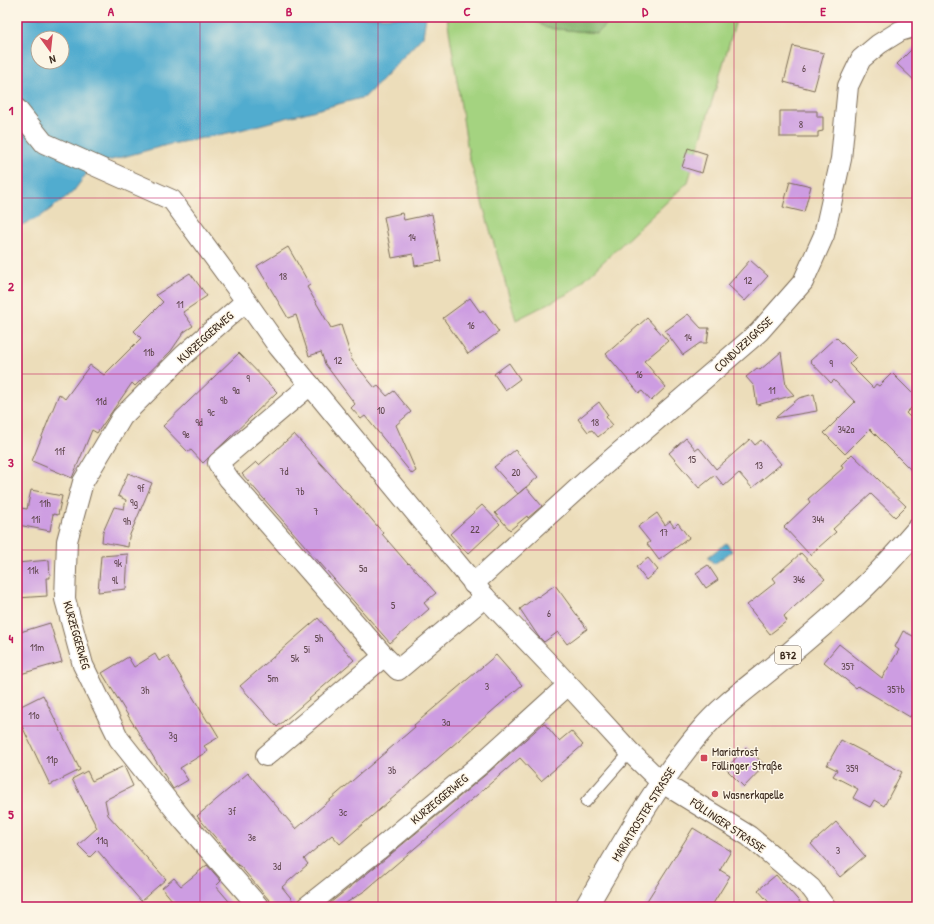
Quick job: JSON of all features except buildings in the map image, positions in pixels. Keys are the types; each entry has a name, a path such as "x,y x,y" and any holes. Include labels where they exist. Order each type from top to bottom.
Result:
{"main road":[{"name":"MARIATROSTER STRASSE","path":"586,907 661,782 700,731 734,697 820,628 882,569 917,530"}],"street":[{"name":"CONDUZZIGASSE","path":"479,591 587,480 759,332 803,282 824,235 841,159 848,86 861,59 879,44 900,31 917,26"},
{"path":"17,109 44,143 172,200 277,345 479,591 630,752 661,782"},
{"name":"KURZEGGERWEG","path":"246,301 184,355 122,418 87,475 83,482 67,541 65,599 83,665 119,739 183,820 259,907"},
{"path":"310,385 218,464 229,478 384,656 398,670 479,591"},
{"path":"266,756 384,656"},
{"name":"KURZEGGERWEG","path":"306,907 378,850 483,762 568,685"},
{"name":"FÖLLINGER STRASSE","path":"661,782 749,836 811,888 825,907"}],"lane":[{"path":"586,802 630,752"}],"green space":[{"path":"447,17 529,17 547,28 597,33 613,17 737,17 688,182 571,292 516,320 469,157"},
{"path":"529,17 613,17 597,33 547,28"}],"water":[{"path":"17,17 426,17 423,36 365,97 233,132 167,145 93,165 73,192 40,217 17,227"},
{"path":"726,543 732,551 714,564 708,557"}],"place":[{"name":"Mariatrost Föllinger Straße","path":"704,758"},
{"name":"Wasnerkapelle","path":"715,794"}]}
